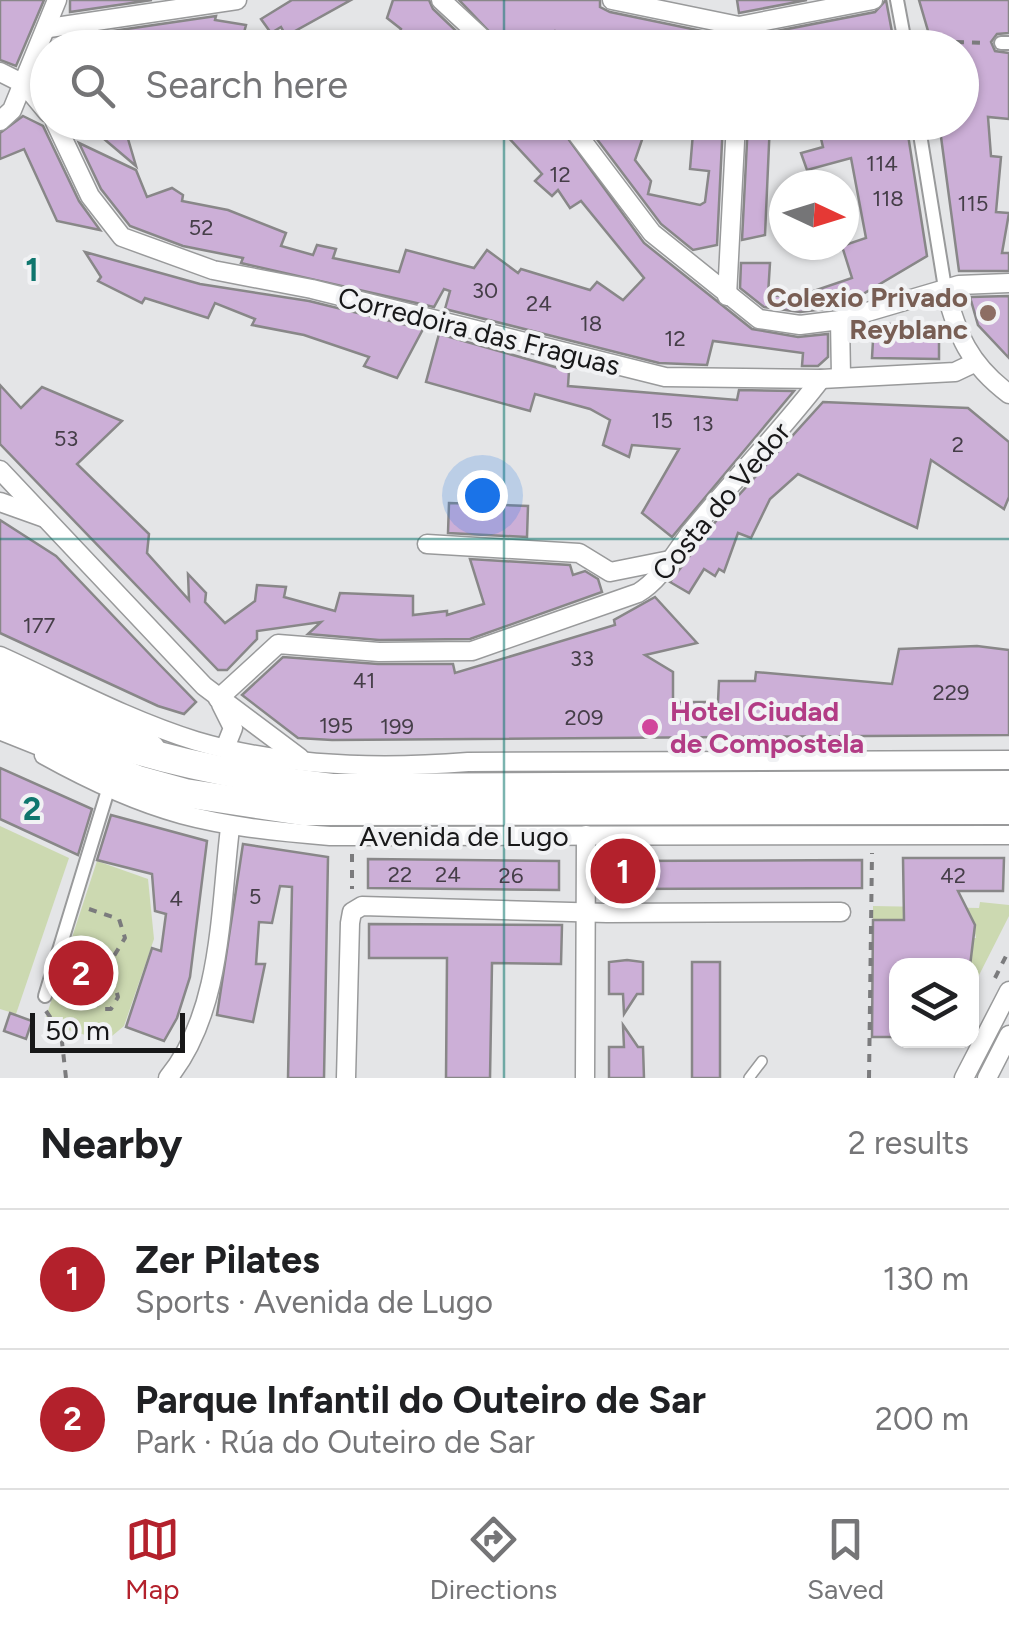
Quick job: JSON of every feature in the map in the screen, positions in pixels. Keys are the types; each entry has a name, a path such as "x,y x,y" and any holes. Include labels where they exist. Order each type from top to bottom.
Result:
{"highway":[{"path":"0,677 128,734"},
{"path":"94,699 128,734"}],"main road":[{"name":"Avenida de Lugo","path":"0,700 128,734 265,780 332,788 1009,785"},
{"name":"Avenida de Lugo","path":"0,728 185,793 302,811 794,823 863,832 1009,810"}],"street":[{"path":"57,0 49,28 237,0"},
{"path":"441,0 473,30"},
{"path":"612,0 739,26 873,0"},
{"path":"897,0 903,30"},
{"path":"739,26 739,30"},
{"path":"0,120 12,110 30,71"},
{"path":"0,72 30,91"},
{"name":"Corredoira das Fraguas","path":"64,140 90,196 122,237 214,270 312,289 665,377 821,380 956,372 974,363"},
{"path":"582,140 652,233 759,319 800,326 840,320 945,288 1009,283"},
{"path":"727,296 735,140"},
{"path":"921,140 945,288 956,330 974,363 1009,394"},
{"path":"840,320 840,376"},
{"name":"Costa do Vedor","path":"218,699 278,644 379,652 472,651 630,597 650,585 821,380"},
{"path":"0,470 218,699 305,762"},
{"path":"0,502 44,518"},
{"path":"426,544 579,553 610,572 670,560"},
{"path":"0,656 94,699"},
{"path":"218,699 232,728 225,748"},
{"name":"Avenida de Lugo","path":"0,728 108,790 180,817 230,828 352,837 586,835 794,823"},
{"name":"Avenida de Lugo","path":"128,734 305,762 420,766 468,762 1009,760"},
{"path":"45,996 108,790"},
{"path":"168,1078 191,1050 207,1000 230,828"},
{"name":"Avenida de Lugo","path":"863,832 1009,835"},
{"path":"585,1078 586,835"},
{"path":"346,1078 352,912 368,905 584,912 841,912"},
{"path":"964,1078 1009,991"},
{"path":"986,1078 1009,1035"}],"lane":[{"path":"750,1078 762,1061"}],"path":[{"path":"979,42 1005,43"},
{"path":"863,832 870,1078"},
{"path":"352,854 352,912"},
{"path":"75,905 119,920 124,938 109,964 118,996 111,1009 101,1009 92,997"},
{"path":"45,996 46,1010 61,1034 66,1078"}],"green space":[{"path":"0,826 69,858 16,1014 0,1009"},
{"path":"97,861 148,879 154,939 124,1026 106,1041 44,1023"},
{"path":"980,902 1009,905 1009,916 979,975 979,958 970,958 969,938 976,938 972,919 873,920 873,906 979,908"}],"building":[{"path":"0,0 44,0 16,66 0,60"},
{"path":"70,0 152,0 70,12"},
{"path":"292,0 351,0 297,30 281,27 269,30 261,19"},
{"path":"393,0 429,0 455,30 401,30 387,18"},
{"path":"459,0 600,0 600,7 610,12 697,30 488,30"},
{"path":"737,0 807,0 739,13"},
{"path":"886,0 892,30 782,30 875,12"},
{"path":"919,0 1009,0 1009,33 997,34 991,42 995,51 1009,53 1009,119 988,117 991,156 1001,157 996,212 1009,213 1002,253 1009,253 1009,271 959,271 941,140 979,140 979,30 928,30"},
{"path":"216,16 215,20 246,25 245,30 120,30"},
{"path":"23,116 30,120 30,140 50,140 79,201 100,230 57,221 24,149 0,159 0,133"},
{"path":"105,140 128,140 136,166"},
{"path":"511,140 569,140 644,243 752,329 798,337 828,334 828,357 818,366 802,366 803,353 713,341 707,365 659,363 445,309 450,291 444,289 434,307 241,263 243,258 183,246 130,226 101,189 79,143 136,170 147,197 172,188 183,195 182,201 228,210 286,233 281,246 313,255 317,245 336,249 333,258 399,272 406,250 474,268 487,250 518,273 521,269 590,290 597,282 623,300 644,278 581,201 570,208 558,190 552,196 535,181 542,174"},
{"path":"598,140 642,140 635,160 651,181 648,194 700,205 705,202 709,171 690,169 692,140 722,140 717,245 693,250 661,224"},
{"path":"747,140 769,140 765,235 742,240"},
{"path":"821,140 909,140 927,256 841,307 800,312 764,307 740,288 741,263 770,263 768,295 796,297 852,278 846,260 859,260 859,240 866,238 859,201 859,170 853,170 851,158 807,170 801,153 823,147"},
{"path":"85,252 200,284 309,301 423,329 397,378 364,366 369,357 304,335 252,325 255,319 215,303 208,318 145,298 142,303 98,281 101,277"},
{"path":"1009,296 1009,358 978,325 970,297"},
{"path":"874,323 939,327 939,359 872,358"},
{"path":"439,334 569,371 568,386 737,400 739,390 794,391 672,537 642,513 679,449 632,445 629,457 603,445 610,420 590,409 535,394 530,411 426,382"},
{"path":"0,385 21,408 42,387 122,421 77,464 149,534 147,553 189,600 188,574 206,593 205,602 225,623 255,601 257,585 286,587 284,597 335,611 340,593 413,596 413,615 447,611 447,615 484,604 470,559 570,565 573,575 585,571 598,579 602,592 470,639 379,640 308,634 321,622 257,631 257,639 227,670 218,670 0,444"},
{"path":"823,402 968,408 1009,442 1009,497 1004,509 931,460 917,528 798,474 770,499 751,538 738,533 724,572 719,569 715,576 704,569 689,593 670,582 719,517"},
{"path":"449,503 528,506 527,537 448,533"},
{"path":"0,520 56,556 196,702 184,714 158,706 0,633"},
{"path":"655,597 697,643 645,655 673,672 673,702 718,702 719,681 755,681 756,672 892,684 899,649 977,646 1009,650 1009,735 332,740 298,738 242,695 283,657 378,664 453,664 455,673 615,625 614,620"},
{"path":"0,768 92,809 78,855 0,819"},
{"path":"111,815 207,841 190,977 177,1018 164,1041 126,1027 152,948 161,951 166,914 155,911 152,874 97,860"},
{"path":"243,844 328,857 324,1078 288,1078 292,887 280,886 272,923 259,922 256,964 265,964 253,1022 217,1015"},
{"path":"903,858 1004,858 1003,891 958,891 975,925 971,958 889,958 889,1037 872,1037 873,920 904,920"},
{"path":"368,859 559,861 559,890 368,888"},
{"path":"862,860 862,888 608,889 608,861"},
{"path":"369,924 562,925 561,964 492,963 490,1078 446,1078 447,958 369,958"},
{"path":"609,962 643,962 643,994 637,994 624,1014 623,994 609,994"},
{"path":"692,962 720,962 720,1078 692,1078"},
{"path":"10,1013 32,1021 26,1039 4,1031"},
{"path":"623,1025 638,1047 643,1047 644,1078 609,1078 609,1047 624,1047"}],"place":[{"name":"Colexio Privado Reyblanc","path":"988,313"},
{"name":"Hotel Ciudad de Compostela","path":"650,727"},
{"name":"Zer Pilates","path":"623,871"},
{"name":"Parque Infantil do Outeiro de Sar","path":"81,973"}]}
